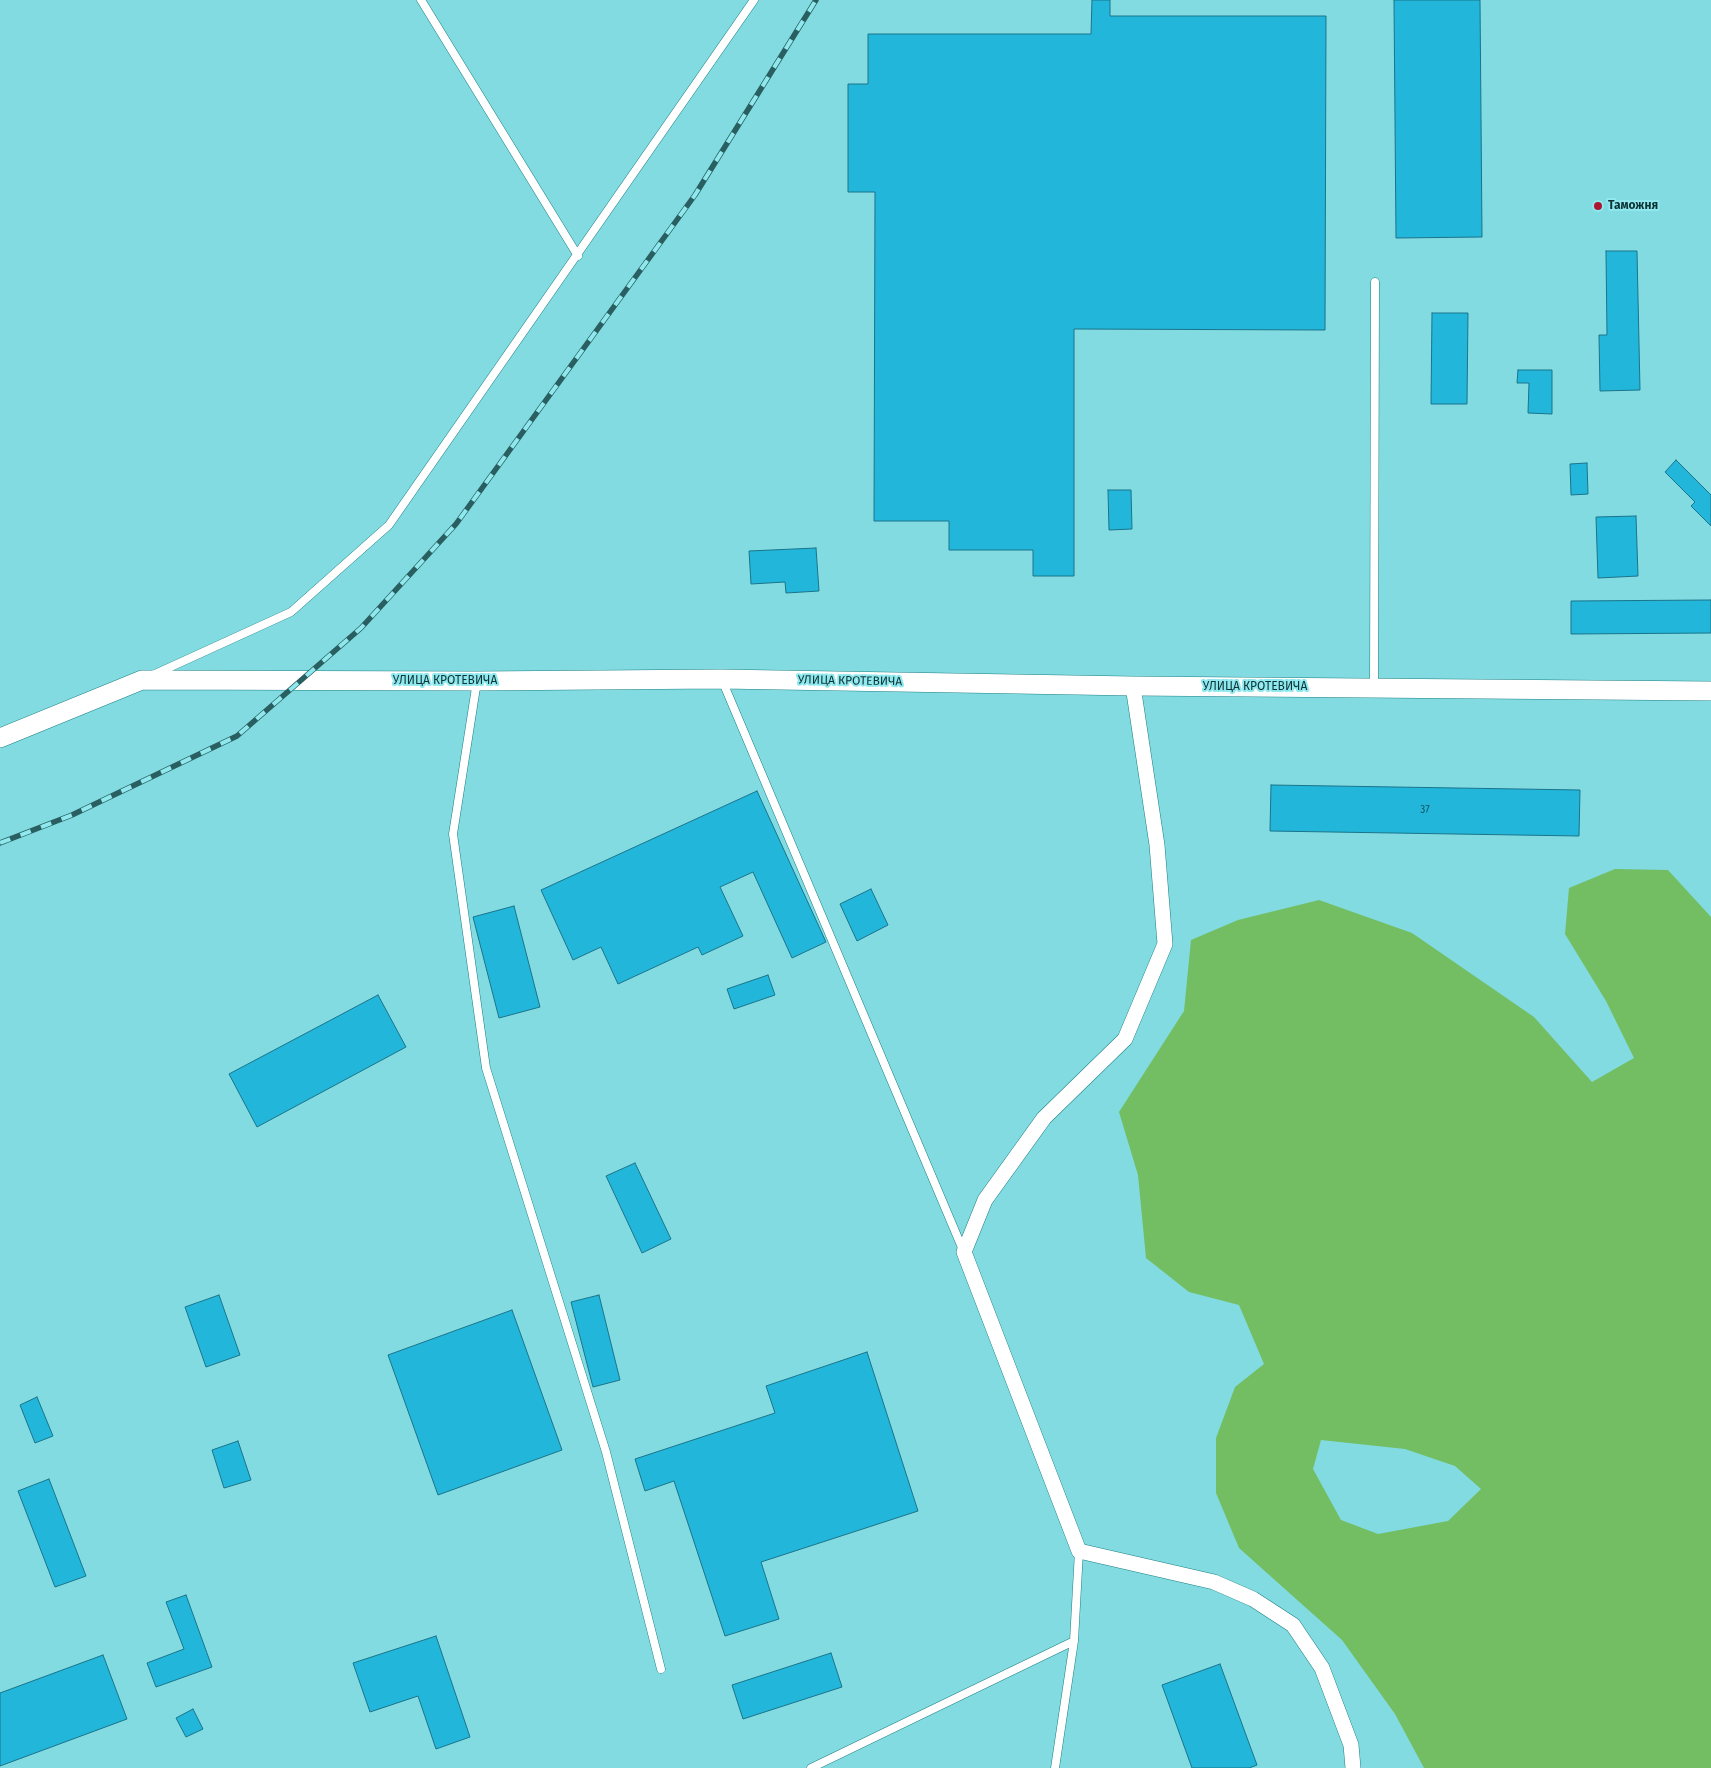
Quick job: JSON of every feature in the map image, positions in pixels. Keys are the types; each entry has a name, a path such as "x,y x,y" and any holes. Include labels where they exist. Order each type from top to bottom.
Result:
{"street":[{"name":"УЛИЦА КРОТЕВИЧА","path":"0,738 142,680 478,682 721,679 1133,686 1711,691"},
{"path":"1133,686 1157,845 1165,944 1125,1039 1044,1118 985,1200 964,1252 1079,1551 1214,1582 1253,1599 1293,1625 1322,1668 1351,1745 1353,1768"}],"lane":[{"path":"421,0 578,256"},
{"path":"142,680 291,612 389,525 578,256 754,0"},
{"path":"1374,688 1375,282"},
{"path":"721,679 964,1252"},
{"path":"478,682 453,834 486,1068 606,1452 661,1669"},
{"path":"1055,1768 1074,1640 1079,1551"},
{"path":"811,1768 1074,1640"}],"green space":[{"path":"1615,869 1668,870 1711,917 1711,1768 1424,1768 1395,1714 1342,1640 1239,1548 1216,1493 1216,1438 1235,1387 1264,1364 1239,1305 1189,1292 1146,1258 1138,1175 1119,1112 1184,1011 1191,940 1238,920 1319,900 1412,933 1534,1017 1592,1082 1634,1058 1606,1001 1565,934 1569,888","holes":["1321,1440 1405,1449 1455,1466 1481,1489 1448,1521 1378,1534 1341,1520 1313,1469"]}],"building":[{"path":"1092,0 1110,0 1110,16 1326,16 1325,330 1074,329 1074,576 1033,576 1033,550 949,550 949,521 874,521 875,192 848,192 848,84 868,84 868,34 1091,34"},
{"path":"1394,0 1480,0 1482,237 1396,238"},
{"path":"1606,251 1637,251 1640,390 1600,391 1599,335 1607,335"},
{"path":"1432,313 1468,313 1467,404 1431,404"},
{"path":"1518,370 1552,370 1552,414 1528,413 1529,383 1517,383"},
{"path":"1676,460 1711,495 1711,526 1691,506 1695,502 1665,472"},
{"path":"1587,463 1588,494 1571,495 1570,464"},
{"path":"1108,490 1131,490 1132,529 1109,530"},
{"path":"1636,516 1638,576 1598,578 1596,517"},
{"path":"816,548 819,591 786,593 785,582 751,584 749,551"},
{"path":"1711,600 1711,633 1571,634 1571,601"},
{"path":"1271,785 1580,790 1579,836 1270,831"},
{"path":"757,791 826,942 792,958 753,872 720,887 743,936 702,955 698,947 618,984 601,947 573,960 541,890"},
{"path":"871,889 888,925 857,941 840,904"},
{"path":"514,906 540,1007 499,1018 473,917"},
{"path":"768,975 775,995 734,1009 727,989"},
{"path":"378,995 406,1047 257,1127 229,1074"},
{"path":"635,1163 671,1239 642,1253 606,1176"},
{"path":"219,1295 240,1355 206,1367 185,1307"},
{"path":"599,1295 620,1380 593,1387 571,1302"},
{"path":"512,1310 562,1450 438,1495 388,1355"},
{"path":"867,1352 918,1511 761,1562 779,1619 725,1636 674,1481 645,1491 635,1459 775,1413 766,1386"},
{"path":"37,1397 53,1436 35,1443 20,1405"},
{"path":"238,1441 251,1480 224,1488 212,1450"},
{"path":"49,1479 86,1576 55,1587 18,1491"},
{"path":"186,1595 212,1667 156,1687 147,1663 184,1649 166,1602"},
{"path":"436,1636 470,1737 436,1749 418,1696 370,1712 353,1663"},
{"path":"831,1653 842,1687 743,1719 732,1685"},
{"path":"103,1655 127,1719 0,1766 0,1693"},
{"path":"1220,1664 1257,1765 1249,1768 1192,1768 1162,1685"},
{"path":"193,1709 203,1729 186,1737 176,1718"}],"railway":[{"path":"0,843 72,815 237,736 361,628 456,524 695,195 816,0"}],"place":[{"name":"Таможня","path":"1598,206"}]}
